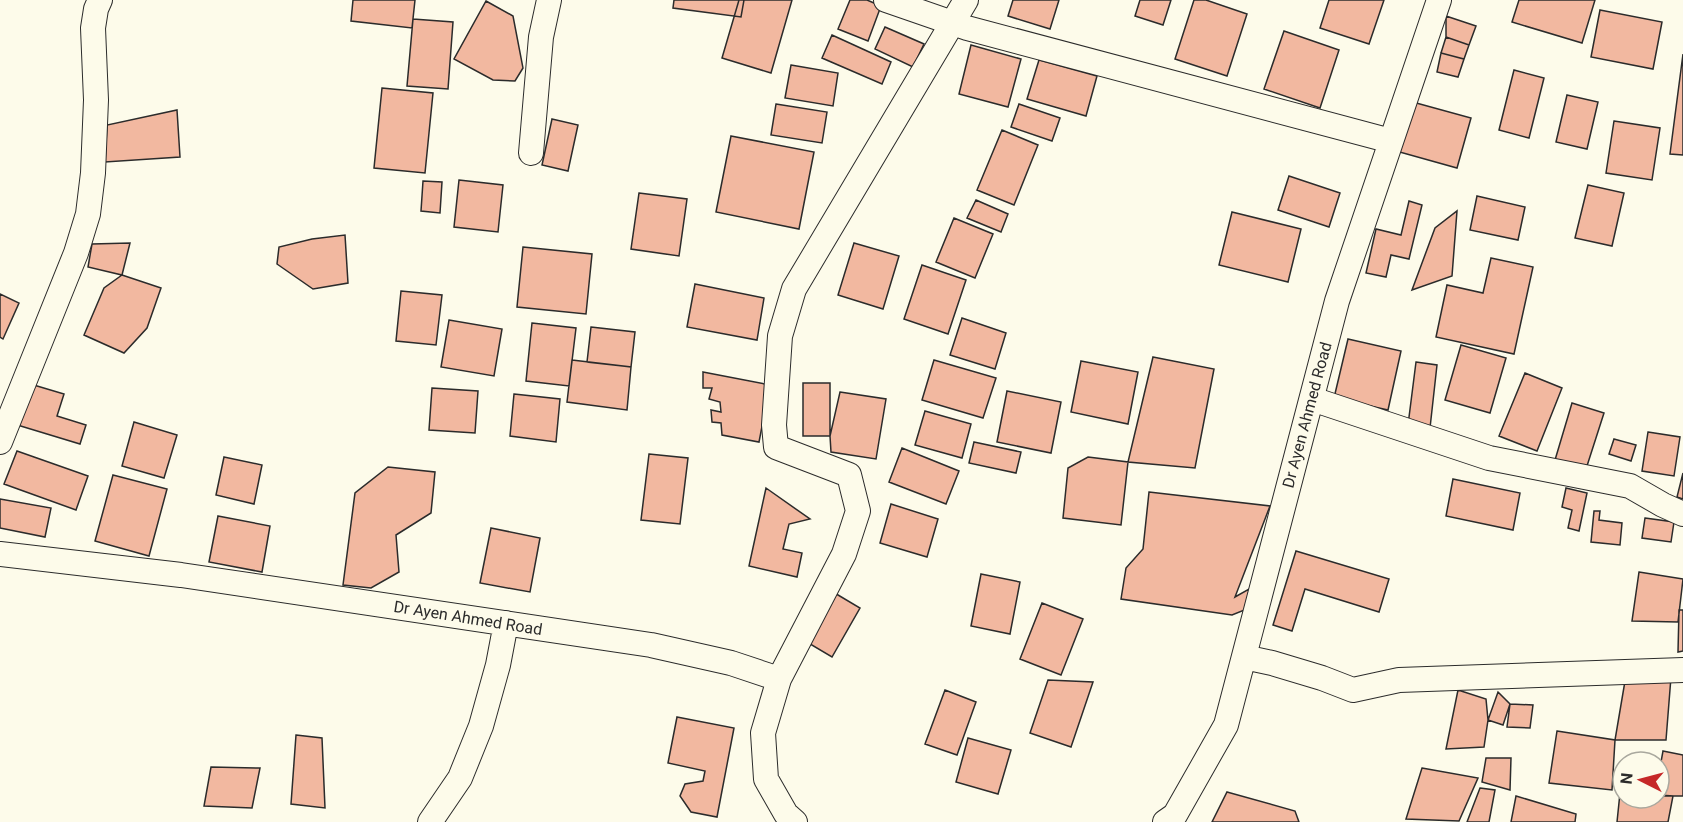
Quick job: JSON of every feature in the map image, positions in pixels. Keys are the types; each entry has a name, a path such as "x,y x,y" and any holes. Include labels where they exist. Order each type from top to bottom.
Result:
{"street":[{"path":"0,442 76,253 88,213 93,173 96,99 93,28 100,0"},
{"path":"531,153 541,37 549,0"},
{"path":"886,0 967,28 1392,141"},
{"path":"795,822 786,814 766,779 763,733 779,679 844,554 858,511 849,475 776,447 774,425 780,336 794,289 966,0"},
{"name":"Dr Ayen Ahmed Road","path":"1165,822 1175,815 1226,725 1337,301 1439,0"},
{"path":"1311,399 1489,458 1630,486 1683,514"},
{"name":"Dr Ayen Ahmed Road","path":"0,554 181,575 651,645 731,663 779,679"},
{"path":"430,822 460,778 481,726 498,665 506,623"},
{"path":"1244,657 1322,678 1353,690 1399,680 1683,670"}],"building":[{"path":"353,0 415,0 412,28 351,21"},
{"path":"674,0 744,0 741,17 673,8"},
{"path":"739,0 792,0 771,73 722,58"},
{"path":"850,0 867,0 881,6 868,41 838,29"},
{"path":"1013,0 1059,0 1050,29 1008,16"},
{"path":"1140,0 1171,0 1163,25 1135,16"},
{"path":"1194,0 1206,0 1247,14 1227,76 1175,59"},
{"path":"1329,0 1384,0 1369,44 1320,28"},
{"path":"1519,0 1595,0 1582,43 1512,22"},
{"path":"486,1 513,16 523,68 515,81 493,80 454,59"},
{"path":"1600,10 1662,22 1653,69 1591,57"},
{"path":"1446,16 1476,26 1469,45 1446,37"},
{"path":"413,19 453,22 448,89 407,86"},
{"path":"885,27 924,44 913,67 875,49"},
{"path":"1284,31 1339,50 1320,108 1264,89"},
{"path":"832,35 891,62 882,84 822,58"},
{"path":"1446,37 1469,45 1464,59 1441,53"},
{"path":"971,45 1021,59 1008,107 959,94"},
{"path":"1441,53 1464,59 1458,77 1437,72"},
{"path":"1683,54 1683,155 1670,154"},
{"path":"1039,60 1097,76 1086,116 1027,99"},
{"path":"791,65 838,73 833,106 785,98"},
{"path":"1514,70 1544,78 1529,138 1499,130"},
{"path":"382,88 433,93 425,173 374,168"},
{"path":"1567,95 1598,102 1587,149 1556,142"},
{"path":"1409,101 1471,118 1457,168 1396,151"},
{"path":"776,104 827,112 822,143 771,135"},
{"path":"1019,104 1060,118 1052,141 1011,127"},
{"path":"177,110 180,157 105,162 107,125"},
{"path":"552,119 578,125 568,171 542,165"},
{"path":"1614,121 1660,128 1652,180 1606,173"},
{"path":"1002,130 1038,145 1014,205 977,190"},
{"path":"731,136 814,152 799,229 716,212"},
{"path":"1289,176 1340,193 1329,227 1278,210"},
{"path":"459,180 503,185 498,232 454,227"},
{"path":"423,181 442,182 440,213 421,211"},
{"path":"1588,185 1624,193 1612,246 1575,238"},
{"path":"639,193 687,199 679,256 631,249"},
{"path":"1477,196 1525,207 1518,240 1470,230"},
{"path":"976,200 1008,214 1001,232 967,218"},
{"path":"1409,201 1422,205 1409,259 1391,255 1386,277 1366,273 1376,229 1401,235"},
{"path":"1457,211 1452,276 1412,290 1435,228"},
{"path":"1232,212 1301,229 1288,282 1219,265"},
{"path":"954,218 993,234 975,278 936,262"},
{"path":"345,235 348,283 313,289 277,264 279,247 312,239"},
{"path":"130,243 122,275 88,267 92,244"},
{"path":"854,243 899,256 883,309 838,295"},
{"path":"523,247 592,254 586,314 517,307"},
{"path":"1491,258 1533,267 1514,354 1436,337 1447,285 1483,293"},
{"path":"922,265 966,280 948,334 904,319"},
{"path":"122,275 161,288 147,328 124,353 84,335 104,288"},
{"path":"695,284 764,298 757,340 687,327"},
{"path":"401,291 442,295 436,345 396,341"},
{"path":"0,294 19,303 3,339 0,337"},
{"path":"962,318 1006,333 995,369 950,355"},
{"path":"449,320 502,329 494,376 441,367"},
{"path":"532,323 576,328 569,386 526,381"},
{"path":"591,327 635,332 631,367 587,362"},
{"path":"1348,339 1401,351 1388,410 1334,398"},
{"path":"1461,345 1506,358 1490,413 1445,400"},
{"path":"1153,357 1214,369 1195,468 1128,462"},
{"path":"572,360 631,367 627,410 567,402"},
{"path":"934,360 996,378 983,418 922,400"},
{"path":"1081,361 1138,372 1128,424 1071,412"},
{"path":"1416,362 1437,365 1430,428 1408,425"},
{"path":"703,372 770,385 759,442 722,435 721,423 712,422 711,410 721,412 720,402 709,399 712,388 703,388"},
{"path":"1525,373 1562,388 1537,451 1499,436"},
{"path":"27,383 64,394 57,416 86,425 80,444 14,424"},
{"path":"803,383 830,383 830,436 803,436"},
{"path":"432,388 478,391 475,433 429,430"},
{"path":"1007,391 1061,402 1051,453 997,442"},
{"path":"840,392 886,399 876,459 831,452 830,436"},
{"path":"514,394 560,399 556,442 510,436"},
{"path":"1572,403 1604,413 1586,469 1555,460"},
{"path":"925,411 971,424 962,458 915,445"},
{"path":"134,422 177,435 164,478 122,466"},
{"path":"1648,432 1680,437 1674,476 1642,471"},
{"path":"1614,439 1636,445 1631,461 1609,454"},
{"path":"974,442 1021,452 1016,473 969,463"},
{"path":"902,448 959,471 946,504 889,482"},
{"path":"17,451 88,476 76,510 4,484"},
{"path":"649,454 688,458 680,524 641,520"},
{"path":"224,457 262,465 254,504 216,495"},
{"path":"1088,457 1128,462 1121,525 1063,518 1068,468"},
{"path":"388,467 435,472 431,513 396,535 399,572 371,588 343,585 355,493"},
{"path":"1683,473 1683,499 1677,497"},
{"path":"113,475 167,489 149,556 95,541"},
{"path":"1453,479 1520,493 1513,530 1446,516"},
{"path":"766,488 810,519 789,524 783,549 802,553 797,577 749,566"},
{"path":"1566,488 1587,493 1579,531 1568,528 1572,510 1562,507"},
{"path":"1149,492 1270,506 1235,597 1249,589 1247,609 1232,615 1121,599 1126,568 1143,549"},
{"path":"0,499 51,508 45,537 0,528"},
{"path":"891,504 938,519 927,557 880,543"},
{"path":"1594,511 1600,511 1599,520 1622,523 1620,545 1591,542"},
{"path":"218,516 270,526 262,572 209,562"},
{"path":"1645,518 1674,522 1671,542 1642,538"},
{"path":"491,528 540,538 530,592 480,583"},
{"path":"1296,551 1389,579 1379,612 1305,589 1292,631 1273,625"},
{"path":"1639,572 1683,579 1678,622 1632,621"},
{"path":"981,574 1020,582 1010,634 971,626"},
{"path":"833,592 860,608 832,657 805,641"},
{"path":"1042,603 1083,619 1061,675 1020,659"},
{"path":"1679,610 1683,610 1683,651 1678,652"},
{"path":"1671,677 1666,740 1615,740 1625,681"},
{"path":"1048,680 1093,682 1071,747 1030,733"},
{"path":"945,690 976,702 957,755 925,744"},
{"path":"1458,690 1486,699 1488,720 1484,747 1446,749"},
{"path":"1498,692 1510,704 1503,725 1488,720"},
{"path":"1510,704 1533,705 1530,728 1507,727"},
{"path":"677,717 734,728 717,817 691,812 680,796 685,784 703,781 705,771 668,763"},
{"path":"1557,731 1615,740 1614,750 1611,750 1611,790 1549,783"},
{"path":"296,735 322,738 325,808 291,804"},
{"path":"968,738 1011,750 998,794 956,782"},
{"path":"1671,753 1683,755 1683,796 1671,796"},
{"path":"1486,758 1511,758 1510,790 1482,782"},
{"path":"211,767 260,768 252,808 204,806"},
{"path":"1422,768 1478,778 1459,821 1406,819"},
{"path":"1480,788 1495,790 1489,822 1467,822"},
{"path":"1227,792 1295,811 1299,822 1212,822"},
{"path":"1516,796 1576,814 1575,822 1511,822"},
{"path":"1618,810 1670,810 1668,822 1617,822"}]}
